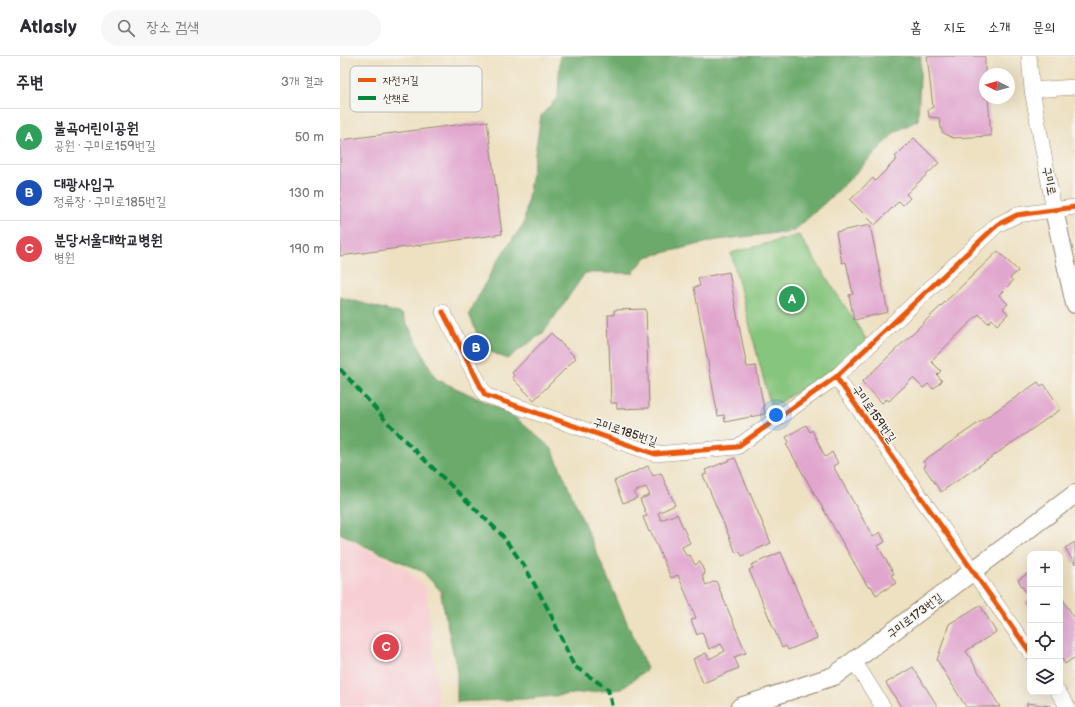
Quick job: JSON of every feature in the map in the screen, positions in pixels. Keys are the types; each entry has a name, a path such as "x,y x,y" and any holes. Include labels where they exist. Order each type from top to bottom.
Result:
{"street":[{"name":"구미로","path":"1029,56 1032,90 1054,210 1075,304"},
{"path":"1032,90 1075,87"},
{"path":"836,377 997,225 1017,215 1075,207"},
{"name":"구미로185번길","path":"444,312 485,395 655,454 737,447 836,377"},
{"name":"구미로159번길","path":"836,377 1027,648"},
{"name":"구미로173번길","path":"740,707 834,676 974,572 1075,494"},
{"path":"854,661 883,707"},
{"path":"1060,695 1068,707"}],"shaded area":[{"path":"340,536 403,567 426,587 439,707 340,707"}],"green space":[{"path":"560,56 921,56 918,120 895,132 842,187 794,231 717,240 646,257 633,273 585,273 544,332 507,359 483,348 469,314 496,263 524,223 541,116 558,97"},
{"path":"799,235 870,345 771,408 731,253"},
{"path":"340,297 402,314 436,379 510,413 552,449 647,669 622,689 524,699 457,702 457,671 440,590 422,571 367,547 340,533"}],"building":[{"path":"927,56 985,56 985,68 979,68 979,104 988,104 991,136 953,138 942,132 939,118 929,117 928,110 933,107"},
{"path":"487,121 502,234 340,256 340,140"},
{"path":"914,138 939,163 906,194 910,198 903,205 899,201 875,225 850,200 873,178 875,181 897,159 895,157"},
{"path":"870,225 888,312 854,320 849,295 853,294 846,262 842,263 836,232"},
{"path":"998,251 1018,271 1010,278 1013,281 999,295 1008,304 1003,308 1008,314 997,325 992,319 988,323 979,314 931,361 941,371 937,375 942,381 933,389 928,384 923,388 913,378 889,401 886,399 882,403 862,382"},
{"path":"729,272 747,367 756,366 765,414 725,422 724,415 718,416 694,287 700,286 698,278"},
{"path":"646,309 649,408 617,409 617,403 611,403 608,315 614,315 614,310"},
{"path":"551,333 576,358 534,400 512,378 514,375 512,373"},
{"path":"1038,382 1041,386 1044,384 1061,409 941,492 924,467 926,465 923,461"},
{"path":"806,425 810,432 812,430 825,457 832,452 838,463 833,466 873,537 880,532 885,542 878,546 894,574 891,575 896,583 876,595 871,586 868,587 786,444 789,442 786,437"},
{"path":"735,458 771,543 742,556 740,552 736,553 703,475 707,474 705,470"},
{"path":"648,466 653,476 661,473 675,505 658,513 661,520 677,514 690,543 682,547 686,556 690,555 695,565 700,562 705,574 702,576 706,585 716,581 746,653 734,657 739,668 703,683 693,659 706,653 709,659 725,651 721,644 709,649 702,632 697,635 691,620 696,618 678,575 671,578 643,517 647,516 640,499 650,495 646,487 634,492 637,498 623,503 614,481"},
{"path":"1075,542 1075,564 1065,548"},
{"path":"781,552 817,638 788,650 786,646 782,648 749,570 753,568 751,565"},
{"path":"1027,574 1027,594 1018,580"},
{"path":"1063,600 1075,619 1075,657 1065,664 1063,661"},
{"path":"980,605 996,632 966,651 1000,707 966,707 937,660 949,624"},
{"path":"913,667 938,707 901,707 886,683"},
{"path":"1027,703 1050,706 1050,707 1027,707"}],"marked path":[{"path":"340,369 398,434 501,534 525,567 549,611 574,666 608,689 612,707"}],"cycle path":[{"path":"1027,648 836,377 997,225 1017,215 1075,207"},
{"path":"443,312 485,395 655,454 737,447 836,377"}],"place":[{"name":"불곡어린이공원","path":"792,299"},
{"name":"대광사입구","path":"476,348"},
{"name":"분당서울대학교병원","path":"386,647"}]}
